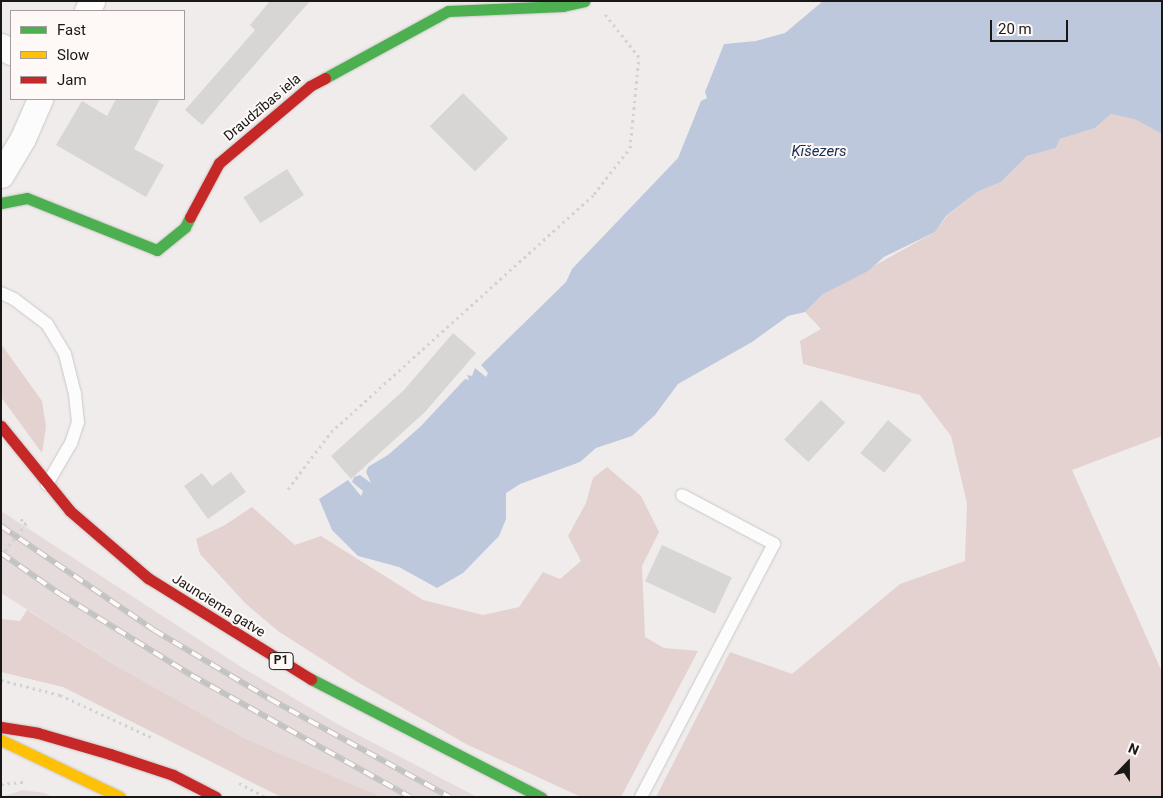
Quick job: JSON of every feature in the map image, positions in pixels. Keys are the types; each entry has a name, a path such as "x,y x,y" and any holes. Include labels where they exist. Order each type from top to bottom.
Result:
{"main road":[{"name":"Draudzības iela","path":"1,203 27,198 156,250 184,226 219,163 310,86 448,11 563,6 584,1"},
{"name":"Jaunciema gatve","path":"1,426 47,485 95,535 148,578 305,676 541,797"},
{"path":"1,728 38,733 110,754 173,775 216,797"},
{"path":"1,740 120,797"}],"street":[{"path":"1,175 23,138 40,100"}],"lane":[{"path":"1,293 14,299 47,324 65,354 75,394 78,422 71,443 47,485"},
{"path":"641,797 774,544 682,495"}],"path":[{"path":"288,489 331,432 594,194 630,148 639,57 601,8"},
{"path":"1,556 26,524 21,521 23,518"},
{"path":"1,784 33,781"}],"shaded area":[{"path":"1111,114 1135,118 1162,134 1162,436 1072,470 1162,672 1162,797 656,797 730,652 792,674 900,584 965,561 967,503 951,436 920,395 803,364 800,341 821,329 805,312 823,294 935,232 947,216 977,192 1001,182 1027,156 1056,148 1060,139 1095,128"},
{"path":"1,344 42,401 46,427 42,453 1,397"},
{"path":"607,467 641,496 659,532 642,566 645,637 664,648 698,651 621,797 581,797 466,744 359,683 278,631 246,604 200,554 196,539 225,525 252,507 295,545 321,536 423,600 483,615 519,607 543,572 560,579 581,561 568,536 586,503 593,478"},
{"path":"1,511 238,665 339,725 477,797 382,797 246,739 113,664 1,593"},
{"path":"27,610 113,664 246,739 382,797 281,797 63,687 1,672 1,619 20,621"},
{"path":"23,790 45,793 52,797 1,797"}],"water":[{"name":"Ķīšezers","path":"823,1 1162,1 1162,134 1135,119 1111,114 1095,128 1060,139 1056,148 1027,156 1001,182 977,192 946,216 935,232 884,257 868,271 823,294 805,312 788,316 752,342 678,384 655,415 632,436 596,448 580,462 520,484 506,493 506,519 499,536 463,573 437,588 399,567 358,556 332,530 319,499 348,480 361,496 363,491 352,482 354,477 360,475 371,483 366,472 368,467 388,455 420,427 465,379 469,380 467,375 472,376 475,368 486,377 488,373 481,365 566,282 572,269 678,158 701,101 707,98 705,92 724,44 756,41 785,33"}],"building":[{"path":"270,1 310,1 202,125 185,110 255,30 250,25"},
{"path":"463,93 508,138 475,171 430,126"},
{"path":"115,100 159,100 134,149 164,165 146,197 56,145 82,101 107,116"},
{"path":"287,169 304,195 260,223 243,197"},
{"path":"453,333 476,353 425,412 351,479 331,456 404,390"},
{"path":"821,400 845,423 808,462 784,439"},
{"path":"888,420 912,440 884,473 860,453"},
{"path":"231,472 246,492 208,519 184,486 202,473 212,486"},
{"path":"662,545 732,578 715,614 645,581"}],"railway":[{"path":"1,526 154,630 270,699 450,797"},
{"path":"1,553 60,594 191,675 410,797"}],"traffic: fast":[{"path":"325,78 448,11 563,6 584,1"},
{"path":"1,203 27,198 157,250 185,227 190,217"},
{"path":"311,679 541,797"}],"traffic: slow":[{"path":"1,740 120,797"}],"traffic: jam":[{"path":"190,217 219,163 310,86 325,78"},
{"path":"1,426 70,511 148,578 311,679"},
{"path":"1,727 38,733 110,754 173,775 216,797"}]}
